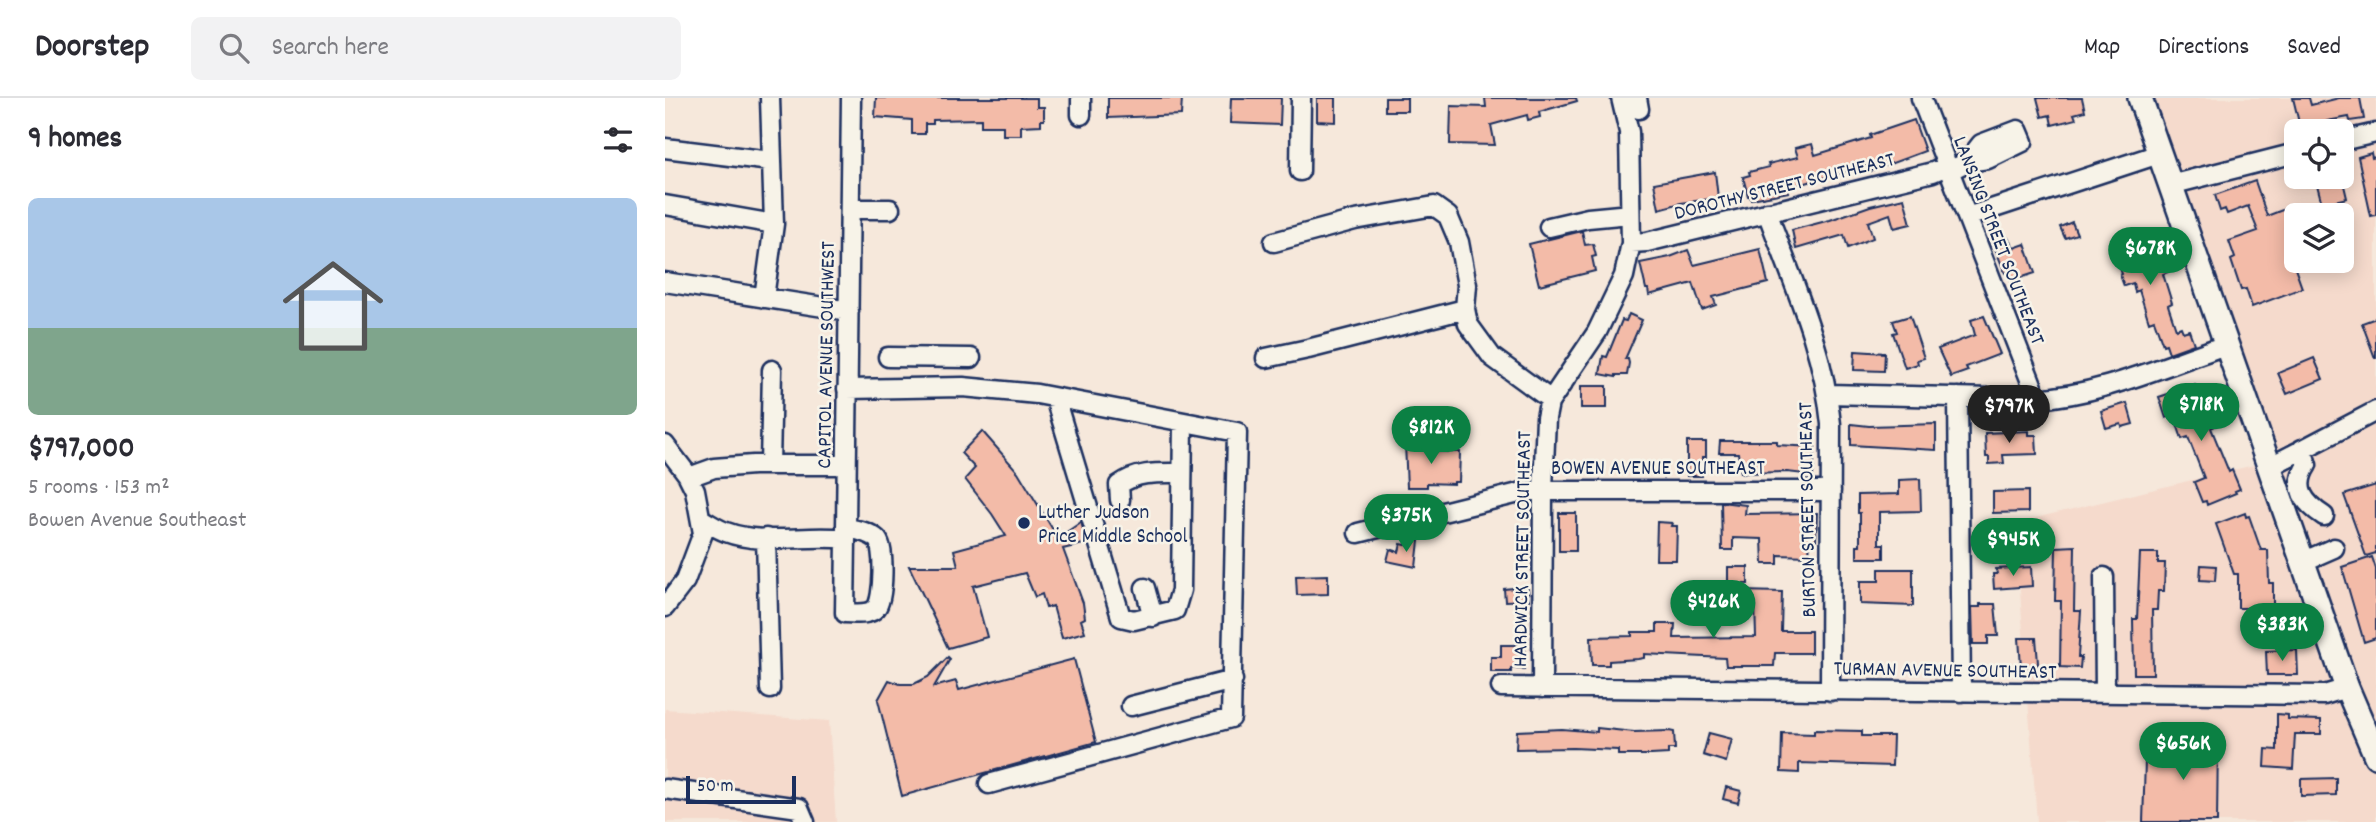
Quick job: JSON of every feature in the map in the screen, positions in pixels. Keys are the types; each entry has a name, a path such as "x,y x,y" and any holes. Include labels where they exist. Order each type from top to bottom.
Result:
{"main road":[{"path":"2140,98 2347,688 2376,756"}],"street":[{"path":"764,298 774,224 770,98"},
{"name":"CAPITOL AVENUE SOUTHWEST","path":"846,534 865,532 877,539 881,545 880,599 876,608 867,613 845,613 851,98"},
{"path":"1300,171 1301,98"},
{"name":"HARDWICK STREET SOUTHEAST","path":"1542,688 1546,418 1551,400 1597,332 1624,276 1631,243 1629,132 1621,98"},
{"name":"LANSING STREET SOUTHEAST","path":"1921,98 2033,387 2034,399"},
{"path":"2354,138 2376,133"},
{"name":"DOROTHY STREET SOUTHEAST","path":"1631,243 1647,242 1988,159 2021,136"},
{"path":"665,148 771,161"},
{"path":"1967,217 2159,154"},
{"path":"2170,185 2284,156"},
{"path":"665,205 774,224"},
{"path":"1274,242 1355,220 1434,206 1448,216 1459,242 1468,285 1465,309 1468,324 1492,357 1551,400"},
{"path":"850,209 890,209"},
{"name":"BURTON STREET SOUTHEAST","path":"1767,212 1818,350 1828,394 1831,424 1830,691"},
{"path":"1549,228 1588,218 1630,214"},
{"path":"665,282 849,311"},
{"path":"1266,358 1465,309"},
{"path":"1828,394 2062,398 2090,392 2226,345"},
{"path":"888,358 971,358"},
{"path":"932,358 932,387"},
{"path":"770,465 772,370"},
{"path":"848,389 963,387 1055,398 1237,432 1231,718 989,784"},
{"path":"1958,397 1961,692"},
{"path":"1055,398 1121,617 1135,620 1175,610 1181,590 1183,422"},
{"path":"2269,467 2305,457 2376,411"},
{"path":"665,444 695,490 703,533 685,581 665,607"},
{"path":"2305,457 2301,475 2303,495 2309,506 2324,516"},
{"path":"689,477 715,468 846,465"},
{"path":"1120,500 1119,485 1129,478 1147,473 1182,473"},
{"name":"BOWEN AVENUE SOUTHEAST","path":"1358,533 1543,489 1831,491"},
{"path":"701,519 726,533 766,538 846,534"},
{"path":"766,538 770,690"},
{"path":"2302,562 2334,548"},
{"path":"2104,578 2105,693"},
{"path":"1145,588 1153,617"},
{"path":"1131,706 1233,680"},
{"name":"TURMAN AVENUE SOUTHEAST","path":"1501,687 2324,695 2347,688"},
{"path":"665,789 799,808 805,822"}],"shaded area":[{"path":"2136,98 2376,98 2376,822 2037,822 2015,523 2254,465 2163,170"},
{"path":"665,709 829,721 836,822 665,822"}],"building":[{"path":"876,98 1037,98 1037,107 1044,107 1044,120 1041,120 1041,125 1021,126 1021,135 1003,135 1003,126 981,126 981,119 933,120 933,124 925,124 925,134 912,134 912,120 875,117"},
{"path":"1108,98 1182,98 1181,115 1108,118"},
{"path":"1231,98 1281,98 1280,125 1230,123"},
{"path":"1317,98 1336,98 1336,122 1317,121"},
{"path":"1385,98 1407,98 1407,111 1385,111"},
{"path":"1485,98 1576,98 1577,101 1539,112 1540,117 1528,120 1527,115 1491,125 1495,145 1450,144 1451,106 1486,107"},
{"path":"2037,98 2082,98 2085,111 2074,114 2076,119 2052,125 2050,115 2042,117"},
{"path":"2293,98 2309,98 2311,105 2339,98 2360,98 2364,119 2354,120 2349,117 2298,119"},
{"path":"1914,120 1925,151 1871,171 1869,165 1788,188 1789,192 1751,199 1748,196 1743,177 1750,175 1749,172 1769,167 1768,164 1798,157 1795,148 1812,144 1815,155 1871,138 1870,135"},
{"path":"2371,153 2372,158 2376,157 2376,215 2371,216 2358,157"},
{"path":"1715,172 1718,198 1659,209 1654,183"},
{"path":"2255,181 2267,216 2284,209 2284,273 2297,273 2302,288 2252,307 2246,289 2241,290 2231,260 2235,258 2229,241 2258,231 2248,206 2227,214 2225,209 2220,211 2215,195"},
{"path":"2318,189 2345,189 2347,198 2322,203"},
{"path":"1904,198 1911,224 1894,228 1890,214 1868,222 1873,238 1848,248 1844,235 1796,249 1792,230"},
{"path":"2072,222 2077,234 2065,238 2060,227"},
{"path":"1582,231 1585,245 1593,244 1596,256 1592,257 1595,271 1539,285 1529,244"},
{"path":"2139,231 2141,239 2147,237 2156,262 2164,259 2168,272 2163,274 2172,303 2168,305 2176,329 2181,327 2183,332 2189,330 2194,344 2169,353 2166,344 2163,345 2154,320 2149,322 2139,290 2135,292 2133,283 2124,286 2112,246 2116,245 2114,240"},
{"path":"2008,238 2014,248 2025,244 2035,273 2011,281 1993,243"},
{"path":"1760,249 1768,283 1713,297 1716,305 1702,310 1693,283 1649,295 1640,263 1688,250 1694,265"},
{"path":"1629,314 1642,320 1625,359 1628,359 1629,363 1627,375 1616,377 1600,374 1603,356 1607,357 1622,320 1626,321"},
{"path":"1910,316 1924,358 1917,360 1918,364 1905,368 1893,333 1897,332 1893,321"},
{"path":"1984,316 2000,354 1966,367 1968,371 1951,377 1938,349 1975,335 1971,320"},
{"path":"2376,318 2376,358 2375,358 2362,323"},
{"path":"1855,351 1885,353 1884,371 1854,370"},
{"path":"2314,358 2323,379 2287,394 2278,373"},
{"path":"2195,385 2203,411 2213,409 2219,424 2211,428 2229,472 2232,470 2240,489 2207,505 2206,501 2202,502 2194,482 2204,478 2188,437 2182,439 2174,415 2166,418 2159,397"},
{"path":"1581,386 1607,386 1607,408 1581,408"},
{"path":"2127,403 2133,424 2106,428 2101,411"},
{"path":"1851,424 1936,424 1936,450 1851,445"},
{"path":"982,431 1018,472 1058,538 1081,522 1087,543 1063,549 1083,603 1085,618 1081,620 1085,632 1062,638 1053,606 1046,608 1042,594 1035,597 1025,573 973,586 987,637 948,648 909,566 958,566 954,550 1006,536 965,479 975,468 961,453"},
{"path":"2029,431 2029,435 2036,435 2037,454 2003,455 2004,463 1989,464 1985,433"},
{"path":"1720,441 1777,441 1777,445 1815,447 1813,475 1787,472 1741,473 1738,453 1719,453"},
{"path":"1687,442 1706,442 1706,457 1702,457 1702,476 1687,476"},
{"path":"1427,443 1427,451 1460,452 1459,482 1407,487 1405,444"},
{"path":"1920,479 1921,511 1879,512 1879,544 1884,544 1884,558 1857,558 1857,545 1860,545 1858,495 1899,494 1899,480"},
{"path":"2376,485 2376,553 2366,556 2344,495"},
{"path":"2028,491 2028,512 1993,513 1993,492"},
{"path":"1721,502 1746,505 1745,514 1817,513 1816,540 1810,540 1809,556 1778,555 1778,564 1763,564 1762,539 1733,538 1733,550 1722,550"},
{"path":"1559,513 1576,513 1576,551 1559,551"},
{"path":"2245,513 2246,517 2249,516 2261,550 2268,550 2269,583 2273,583 2273,608 2238,608 2238,574 2234,574 2216,524"},
{"path":"1657,522 1677,526 1676,560 1656,560"},
{"path":"1408,538 1419,541 1416,567 1387,561 1390,549 1399,552 1401,544 1406,545"},
{"path":"2075,546 2074,611 2081,611 2078,657 2081,657 2080,668 2060,667 2061,601 2055,601 2056,547"},
{"path":"2140,553 2158,553 2158,563 2165,563 2164,591 2158,591 2157,610 2152,610 2153,674 2134,674 2133,619 2137,619"},
{"path":"2372,557 2376,569 2376,638 2364,642 2342,567"},
{"path":"2201,565 2216,566 2215,581 2200,580"},
{"path":"1728,567 1748,567 1748,584 1728,584"},
{"path":"2031,567 2032,586 1994,589 1993,574 1997,574 1996,569"},
{"path":"1879,569 1913,569 1913,606 1860,604 1860,581 1879,581"},
{"path":"1328,575 1328,594 1297,595 1296,576"},
{"path":"1504,589 1528,589 1529,600 1505,601"},
{"path":"1740,591 1782,592 1781,631 1811,631 1811,653 1775,653 1774,666 1726,666 1725,658 1644,654 1644,658 1609,661 1609,665 1592,665 1591,637 1632,636 1632,632 1657,632 1657,624 1675,624 1674,638 1756,637 1755,602 1740,602"},
{"path":"1980,604 1995,604 1998,636 1988,636 1988,644 1973,644 1972,607 1980,607"},
{"path":"2019,638 2036,638 2036,667 2021,667"},
{"path":"1501,645 1525,645 1524,669 1511,668 1511,672 1491,672 1491,657 1501,657"},
{"path":"2297,650 2298,675 2267,675 2266,651"},
{"path":"948,657 950,659 934,687 956,681 959,690 1074,659 1096,742 902,796 878,700 889,680 900,684 914,684 928,677"},
{"path":"2277,714 2288,715 2288,719 2321,720 2321,734 2295,734 2293,769 2265,767 2266,749 2277,750"},
{"path":"1597,728 1674,732 1675,749 1668,749 1668,754 1618,755 1618,750 1516,749 1517,731 1562,729 1597,732"},
{"path":"1814,730 1862,731 1862,736 1893,736 1892,766 1799,763 1799,773 1781,772 1782,733 1814,734"},
{"path":"1709,733 1732,739 1726,762 1703,755"},
{"path":"2169,735 2218,737 2217,822 2143,822 2145,761 2168,762"},
{"path":"2336,778 2336,795 2301,796 2301,779"},
{"path":"1726,787 1741,791 1738,803 1723,799"}],"place":[{"name":"Luther Judson Price Middle School","path":"1024,523"}]}
